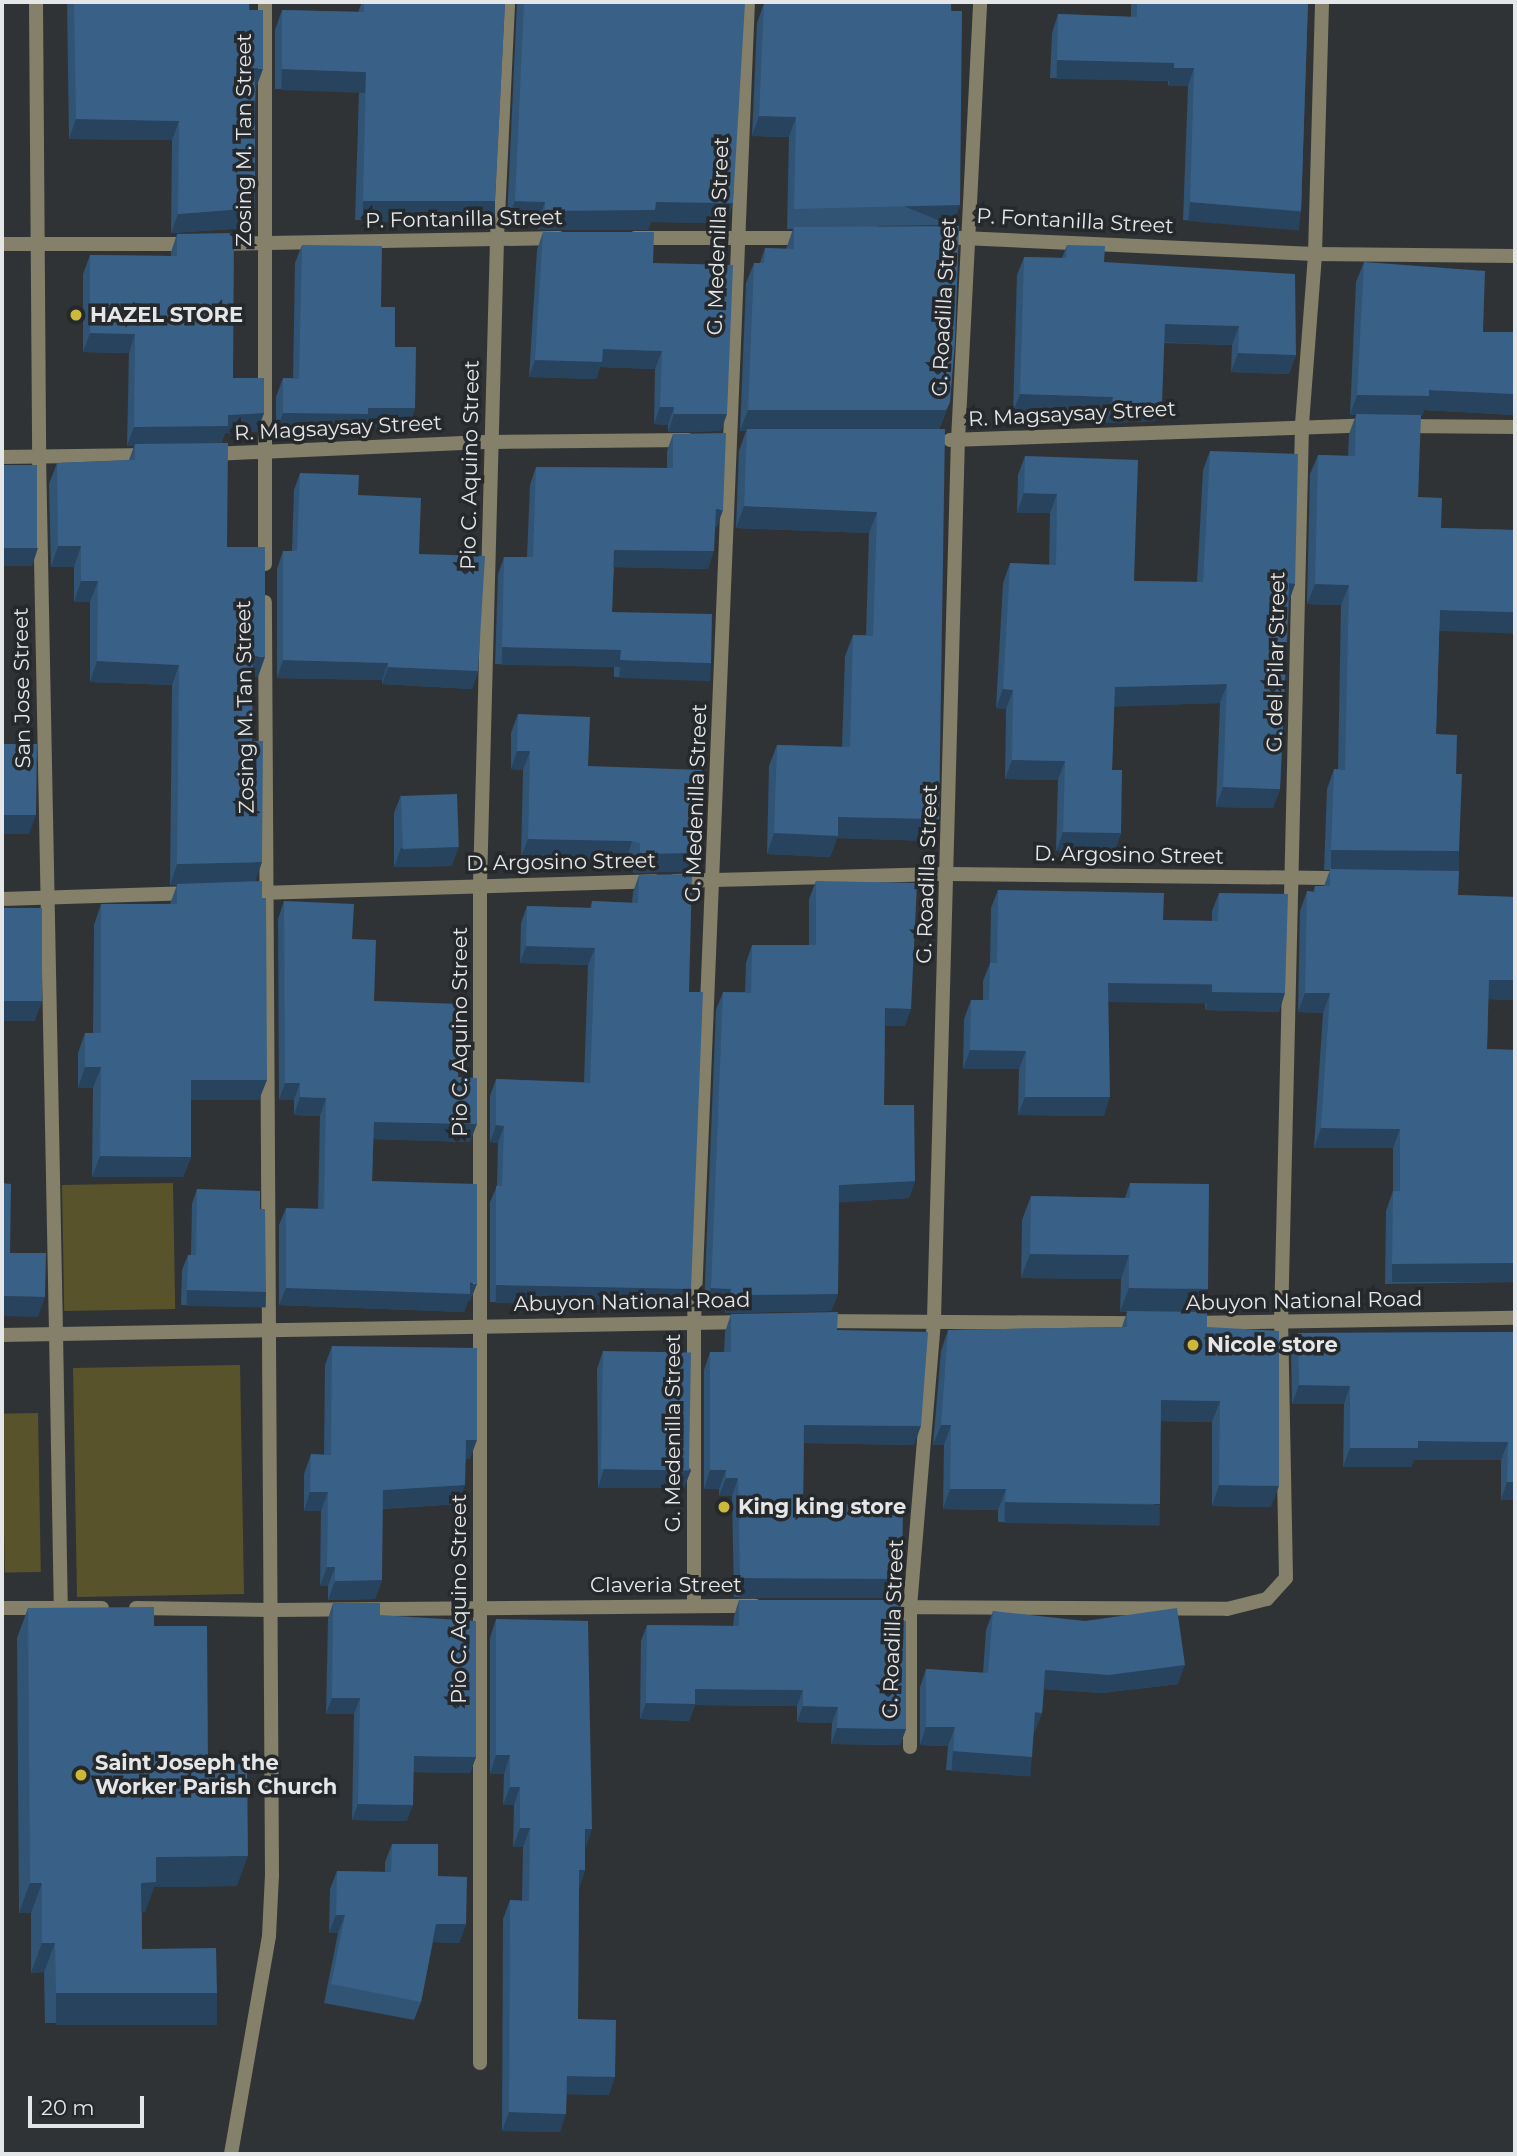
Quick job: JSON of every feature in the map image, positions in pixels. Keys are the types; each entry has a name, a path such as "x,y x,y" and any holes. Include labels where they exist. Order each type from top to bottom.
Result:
{"street":[{"name":"San Jose Street","path":"36,2 39,456 61,1608"},
{"name":"Zosing M. Tan Street","path":"231,2154 269,1936 272,1610 264,454 265,2"},
{"name":"Pio C. Aquino Street","path":"480,2063 480,884 497,238 508,2"},
{"name":"G. Medenilla Street","path":"694,1605 694,1322 715,880 723,440 740,239 748,2"},
{"name":"G. Roadilla Street","path":"911,1747 910,1607 934,1319 949,874 958,440 980,2"},
{"name":"G. del Pilar Street","path":"910,1607 1227,1609 1267,1600 1286,1578 1281,1324 1302,425 1315,254 1322,2"},
{"name":"P. Fontanilla Street","path":"929,237 1315,254 1515,256"},
{"name":"P. Fontanilla Street","path":"2,244 38,242 265,245 578,238"},
{"path":"618,238 821,238"},
{"name":"R. Magsaysay Street","path":"931,440 1302,425 1515,427"},
{"name":"R. Magsaysay Street","path":"198,454 264,454 491,442 723,440"},
{"path":"2,457 171,454"},
{"name":"D. Argosino Street","path":"240,893 480,884 949,874 1361,879"},
{"path":"2,899 46,895 212,893"},
{"name":"Abuyon National Road","path":"801,1321 934,1319 1281,1324 1515,1318"},
{"name":"Abuyon National Road","path":"2,1335 761,1321"},
{"name":"Claveria Street","path":"2,1608 272,1610 775,1606"},
{"path":"870,1607 910,1607"}],"shaded area":[{"path":"173,1183 175,1309 64,1311 62,1185"},
{"path":"240,1365 244,1594 77,1597 73,1368"},
{"path":"38,1413 41,1572 5,1573 2,1414"}],"building":[{"path":"74,2 249,2 249,10 263,10 263,69 255,68 255,208 178,214 179,121 76,119"},
{"path":"364,2 505,2 495,201 363,201 366,72 282,69 282,10 364,12"},
{"path":"524,2 745,3 733,203 656,202 655,210 545,211 545,202 515,201"},
{"path":"951,2 951,11 962,11 960,205 794,209 796,117 759,116 764,3"},
{"path":"1137,2 1308,2 1301,211 1190,202 1194,68 1174,68 1174,63 1057,60 1058,14 1137,17"},
{"path":"959,226 955,342 950,402 946,410 748,410 754,263 764,263 765,248 794,249 794,227"},
{"path":"543,232 654,232 653,263 733,265 727,414 674,414 674,407 660,407 662,351 603,349 602,362 535,360"},
{"path":"234,233 233,378 264,378 264,413 228,415 228,426 134,427 135,334 90,333 90,255 177,256 177,234"},
{"path":"302,245 382,246 381,307 395,307 395,347 416,347 415,408 368,408 368,414 283,413 283,378 299,379"},
{"path":"1067,245 1105,246 1104,262 1295,274 1296,355 1238,353 1239,326 1165,324 1162,403 1113,405 1113,397 1020,394 1024,257 1066,258"},
{"path":"1364,262 1485,271 1483,332 1515,332 1515,394 1429,390 1429,396 1357,395"},
{"path":"4,324 3,416 2,416"},
{"path":"1356,414 1421,415 1418,497 1442,498 1441,528 1515,530 1515,612 1440,610 1436,734 1457,735 1456,774 1462,774 1459,851 1331,850 1334,769 1345,770 1349,585 1315,584 1318,455 1355,456"},
{"path":"747,429 945,429 939,819 838,817 838,836 774,833 777,745 850,747 853,635 873,636 877,512 744,506"},
{"path":"726,433 723,510 716,509 714,551 614,550 612,612 712,614 711,663 620,660 621,650 502,647 504,557 533,557 536,467 673,468 673,434"},
{"path":"228,443 227,547 265,547 265,657 253,656 252,707 252,741 263,741 262,862 177,864 179,665 97,661 98,581 81,581 81,546 58,546 57,463 135,460 135,444"},
{"path":"1210,451 1298,454 1295,584 1289,583 1280,789 1223,787 1227,684 1115,687 1112,770 1122,770 1121,833 1063,832 1065,761 1012,760 1013,690 1003,689 1010,563 1056,565 1057,494 1024,493 1025,456 1138,460 1134,581 1203,582"},
{"path":"2,465 37,465 37,548 2,548"},
{"path":"300,473 359,475 358,495 421,498 419,554 485,556 478,671 388,667 388,663 283,660 283,551 297,551"},
{"path":"518,714 590,717 588,766 702,770 701,845 694,845 693,853 640,854 640,843 632,841 528,839 530,751 517,751"},
{"path":"2,744 37,744 36,815 2,815"},
{"path":"457,794 459,847 403,849 401,796"},
{"path":"1330,869 1459,871 1458,895 1515,897 1515,980 1489,980 1487,1049 1515,1050 1515,1263 1392,1264 1393,1191 1400,1191 1400,1129 1321,1128 1330,993 1305,993 1307,891 1315,892 1315,886 1330,886"},
{"path":"692,874 689,992 703,992 691,1289 496,1285 496,1186 502,1186 504,1126 496,1125 496,1079 590,1083 595,948 526,946 527,906 592,908 592,901 638,903 639,875"},
{"path":"262,881 262,898 266,898 267,1080 191,1080 191,1157 100,1156 101,1067 85,1067 85,1033 101,1033 101,904 177,904 177,884"},
{"path":"816,881 917,883 911,1009 885,1008 884,1105 914,1105 915,1181 839,1185 838,1294 731,1295 731,1289 711,1288 723,992 751,993 752,945 816,945"},
{"path":"998,890 1164,893 1163,920 1218,921 1219,893 1288,894 1285,993 1212,992 1212,984 1108,983 1110,1097 1025,1097 1026,1051 970,1050 971,1000 989,1000 990,963 997,963"},
{"path":"284,901 354,904 352,939 376,940 374,1001 460,1004 458,1077 477,1078 477,1124 374,1122 372,1181 477,1184 477,1284 470,1283 470,1294 286,1288 286,1208 324,1209 326,1098 300,1097 300,1083 285,1083"},
{"path":"2,908 42,908 42,1001 2,1001"},
{"path":"2,1183 11,1184 10,1253 46,1253 45,1297 2,1296"},
{"path":"1130,1183 1209,1184 1208,1289 1129,1288 1129,1255 1030,1254 1031,1196 1130,1198"},
{"path":"197,1189 260,1191 260,1209 265,1209 266,1292 187,1290 188,1255 196,1255"},
{"path":"1127,1311 1207,1312 1207,1327 1279,1331 1279,1486 1219,1485 1220,1401 1161,1400 1160,1504 1005,1502 1006,1489 950,1489 951,1425 941,1425 948,1330 1127,1327"},
{"path":"838,1312 837,1330 928,1332 921,1426 804,1425 803,1504 903,1505 902,1579 740,1578 738,1478 726,1478 726,1470 710,1470 710,1352 731,1352 731,1314"},
{"path":"1515,1332 1515,1482 1507,1482 1508,1442 1418,1441 1418,1448 1350,1448 1350,1386 1299,1385 1298,1333"},
{"path":"332,1346 477,1348 477,1440 466,1440 465,1485 383,1490 382,1580 335,1581 335,1567 327,1567 328,1492 310,1492 311,1454 331,1455"},
{"path":"603,1351 691,1353 689,1471 601,1469"},
{"path":"739,1600 901,1600 901,1620 906,1621 906,1729 837,1728 838,1707 803,1706 803,1690 695,1689 695,1704 646,1703 647,1625 739,1626"},
{"path":"333,1603 380,1603 380,1615 476,1621 476,1757 414,1756 413,1805 358,1804 360,1698 332,1698"},
{"path":"154,1607 154,1626 207,1626 208,1764 247,1764 248,1856 156,1857 156,1882 141,1883 142,1949 216,1948 217,1993 56,1993 55,1943 42,1943 42,1883 30,1883 28,1608"},
{"path":"1177,1608 1185,1665 1109,1675 1045,1670 1042,1713 1035,1712 1032,1757 953,1751 955,1727 926,1727 926,1669 988,1673 993,1611 1085,1621"},
{"path":"496,1619 588,1621 592,1829 585,1829 585,1870 579,1870 578,2019 616,2020 615,2077 567,2076 566,2114 509,2112 510,1900 529,1901 530,1828 520,1828 520,1787 510,1787 510,1755 496,1755"},
{"path":"392,1844 438,1844 438,1876 467,1877 466,1924 436,1924 421,2002 331,1984 345,1915 336,1915 337,1871 391,1872"}],"place":[{"name":"HAZEL STORE","path":"76,315"},
{"name":"Nicole store","path":"1193,1345"},
{"name":"King king store","path":"724,1507"},
{"name":"Saint Joseph the Worker Parish Church","path":"81,1775"}]}
